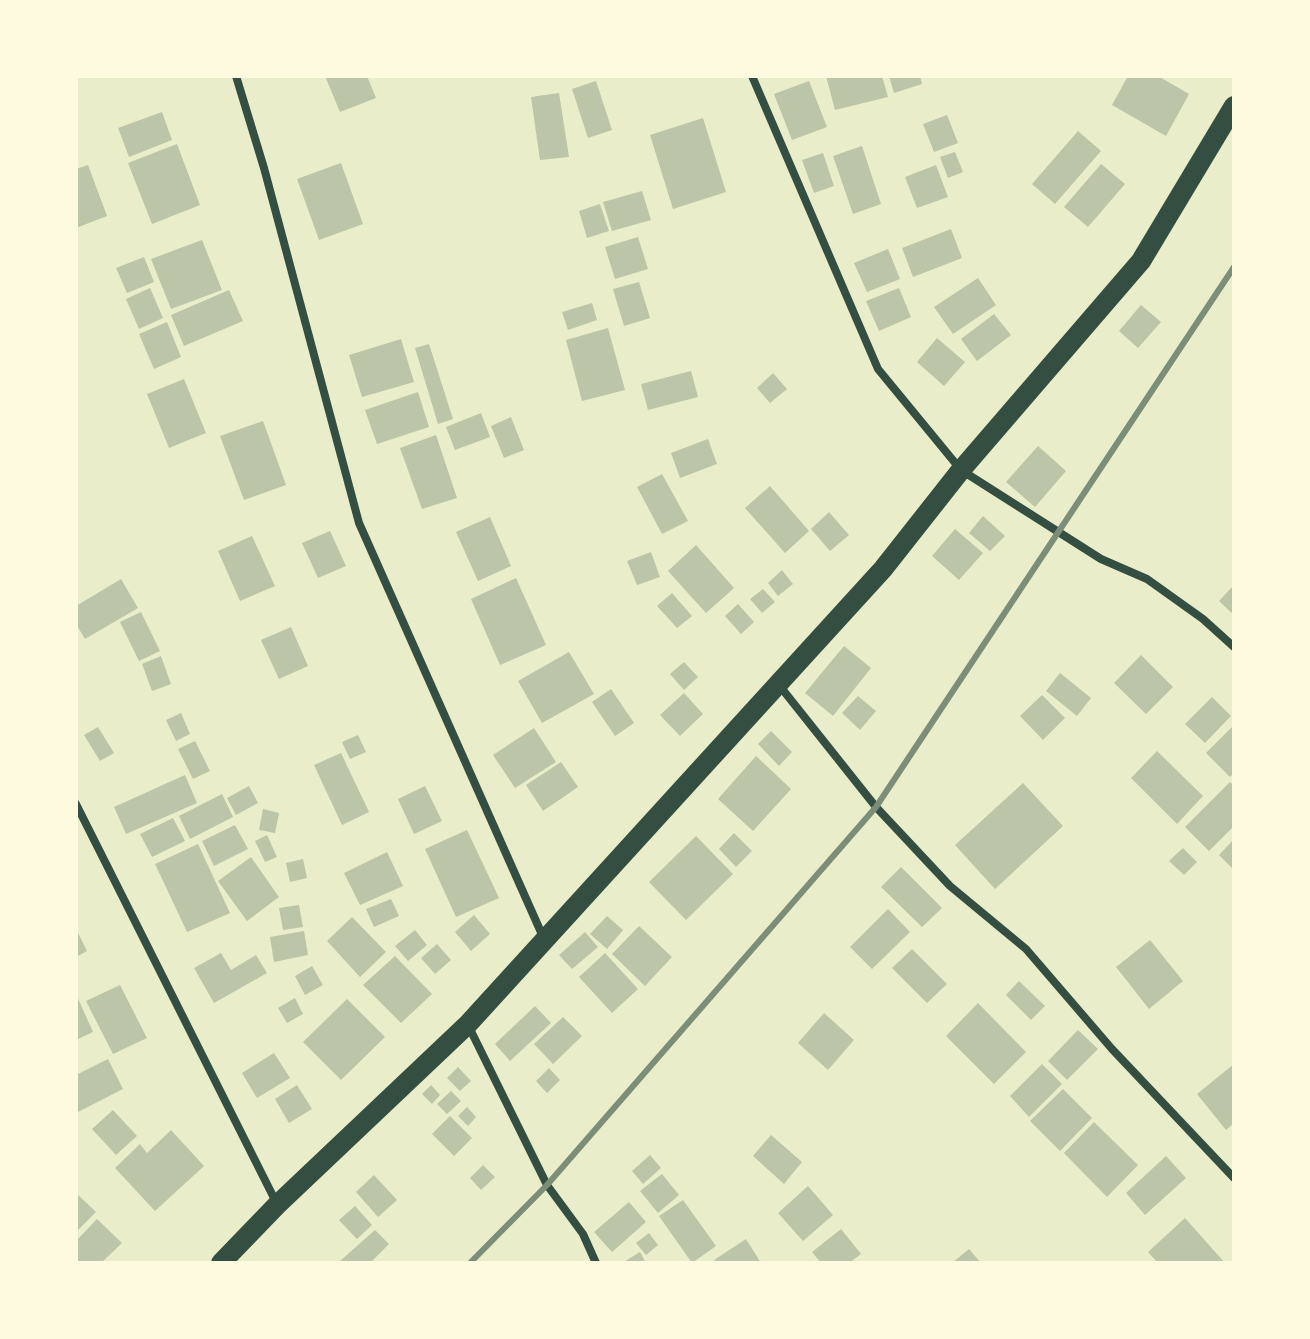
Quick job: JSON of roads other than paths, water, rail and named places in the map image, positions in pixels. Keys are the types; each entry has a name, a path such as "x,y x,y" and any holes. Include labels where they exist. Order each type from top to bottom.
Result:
{"main road":[{"path":"221,1263 277,1205 468,1024 883,569 961,470 1141,261 1234,106"}],"street":[{"path":"236,76 264,168 359,523 545,942"},
{"path":"752,76 878,369 961,470 1101,559 1147,579 1203,619 1234,647"},
{"path":"778,685 876,807 950,886 1026,949 1112,1049 1234,1178"},
{"path":"76,804 277,1205"},
{"path":"468,1024 547,1185 583,1234 596,1263"}],"railway":[{"path":"470,1263 547,1185 876,807 1234,267"}]}
